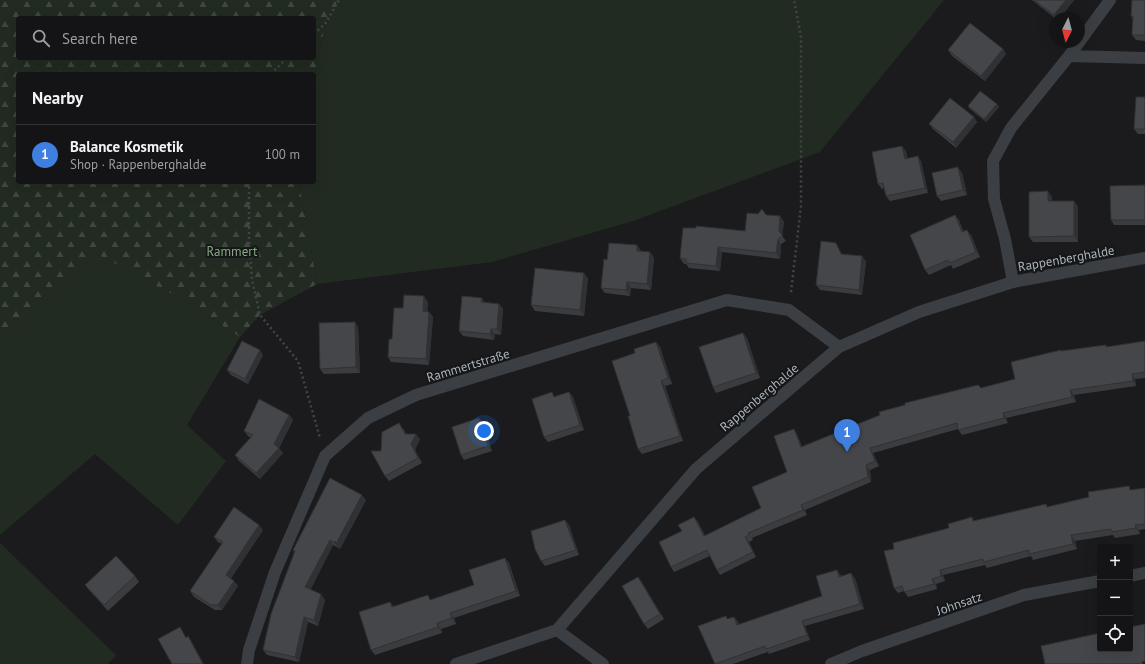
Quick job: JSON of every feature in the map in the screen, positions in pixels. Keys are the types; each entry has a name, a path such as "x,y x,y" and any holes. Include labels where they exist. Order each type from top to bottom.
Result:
{"street":[{"path":"1013,282 1005,240 994,199 993,161 1011,128 1069,56 1110,0"},
{"path":"1069,56 1145,58"},
{"name":"Rappenberghalde","path":"557,630 696,468 839,347 918,312 1013,282 1145,258"},
{"name":"Rammertstraße","path":"247,664 249,650 275,572 325,456 368,418 416,395 727,300 789,310 839,347"},
{"path":"1133,575 1145,573"},
{"name":"Johnsatz","path":"831,664 862,651 1024,595 1097,582"},
{"path":"456,664 557,630 603,664"}],"path":[{"path":"316,32 325,24 339,0"},
{"path":"789,310 801,206 801,37 794,0"},
{"path":"273,72 285,60"},
{"path":"249,184 249,239 252,280 260,315 298,362 325,456"}],"green space":[{"name":"Rammert","path":"0,0 339,0 325,24 316,72 16,72 16,184 299,184 317,284 260,315 240,337 181,299 97,254 0,343"},
{"path":"339,0 944,0 820,152 633,221 492,262 317,284 299,184 316,184 316,72 325,24"},
{"path":"97,254 181,299 240,337 187,425 226,461 178,525 95,454 0,535 0,343"},
{"path":"0,543 116,655 108,664 0,664"}],"building":[{"path":"1034,0 1066,0 1056,12 1050,12"},
{"path":"1132,0 1145,0 1145,35 1132,35"},
{"path":"970,23 1003,49 981,76 948,50"},
{"path":"980,91 997,104 984,119 968,106"},
{"path":"1136,97 1145,97 1145,129 1134,129"},
{"path":"950,98 974,117 953,142 929,124"},
{"path":"902,146 905,159 918,156 925,188 886,196 883,183 878,184 872,152"},
{"path":"958,167 963,190 937,196 932,173"},
{"path":"1145,185 1145,220 1111,220 1110,186"},
{"path":"1048,191 1048,201 1074,201 1074,236 1029,237 1029,192"},
{"path":"762,209 766,215 780,216 779,231 783,236 778,239 776,253 718,247 716,266 686,263 686,259 680,258 683,228 696,228 696,226 745,231 747,213 758,214"},
{"path":"955,215 962,232 967,230 976,252 950,263 948,260 925,270 910,235"},
{"path":"821,241 836,243 841,254 862,256 859,290 816,285"},
{"path":"609,243 637,245 637,251 650,252 647,284 627,282 626,290 601,288 604,259 607,260"},
{"path":"535,268 584,273 580,310 531,305"},
{"path":"404,295 424,296 423,311 429,312 426,359 388,357 389,339 392,339 394,308 403,308"},
{"path":"462,296 482,298 481,302 499,304 497,329 491,329 490,334 459,331"},
{"path":"355,322 356,367 320,369 319,323"},
{"path":"743,333 756,373 713,387 699,347"},
{"path":"242,341 260,350 245,379 227,370"},
{"path":"1145,341 1145,372 1132,374 1133,381 1070,390 1072,397 1003,413 1004,418 958,430 957,423 870,448 875,461 866,465 868,477 801,505 803,510 748,533 749,535 745,537 753,552 717,570 707,550 671,567 659,542 682,531 678,525 694,517 704,536 761,508 752,487 787,472 774,436 794,429 801,447 880,415 879,412 905,405 905,403 978,385 981,388 1015,379 1011,362 1061,350 1106,345 1106,347"},
{"path":"656,342 668,378 661,381 680,436 638,449 628,416 630,416 612,361 635,353 634,349"},
{"path":"552,392 554,397 569,392 580,425 544,437 532,399"},
{"path":"259,399 289,415 274,444 279,448 256,473 235,455 253,435 244,431"},
{"path":"479,418 488,446 461,455 452,427"},
{"path":"399,423 405,434 416,434 411,444 418,458 385,476 371,451 381,451 382,432"},
{"path":"330,478 362,495 336,544 335,541 335,543 330,540 305,587 321,594 314,620 304,617 295,657 263,650 271,614 295,551 293,550"},
{"path":"1129,486 1130,490 1145,488 1145,524 1135,525 1136,528 1111,532 1111,529 1071,535 1073,544 1029,554 1029,550 984,562 983,559 940,570 941,576 932,579 934,584 904,592 902,586 894,588 884,551 894,549 893,543 949,528 948,524 972,517 973,521 1046,504 1047,507 1089,497 1088,492"},
{"path":"234,507 259,525 226,575 234,581 218,605 211,605 190,591 223,542 214,537"},
{"path":"565,520 576,550 541,561 535,549 531,531"},
{"path":"116,556 135,576 104,605 85,585"},
{"path":"505,558 516,591 450,613 452,618 437,623 438,627 371,650 359,612 390,602 392,607 428,595 430,600 474,585 469,570"},
{"path":"837,570 839,577 851,573 860,604 802,621 807,635 766,649 765,646 715,664 698,626 726,616 727,619 734,617 737,625 822,596 816,576"},
{"path":"638,577 660,614 644,624 622,586"},
{"path":"1145,624 1145,661 1142,662 1143,664 1045,664 1041,646 1097,634 1097,652 1133,652 1133,626"},
{"path":"180,627 186,638 188,636 203,664 172,664 158,639"}],"place":[{"name":"Balance Kosmetik","path":"847,452"}]}
